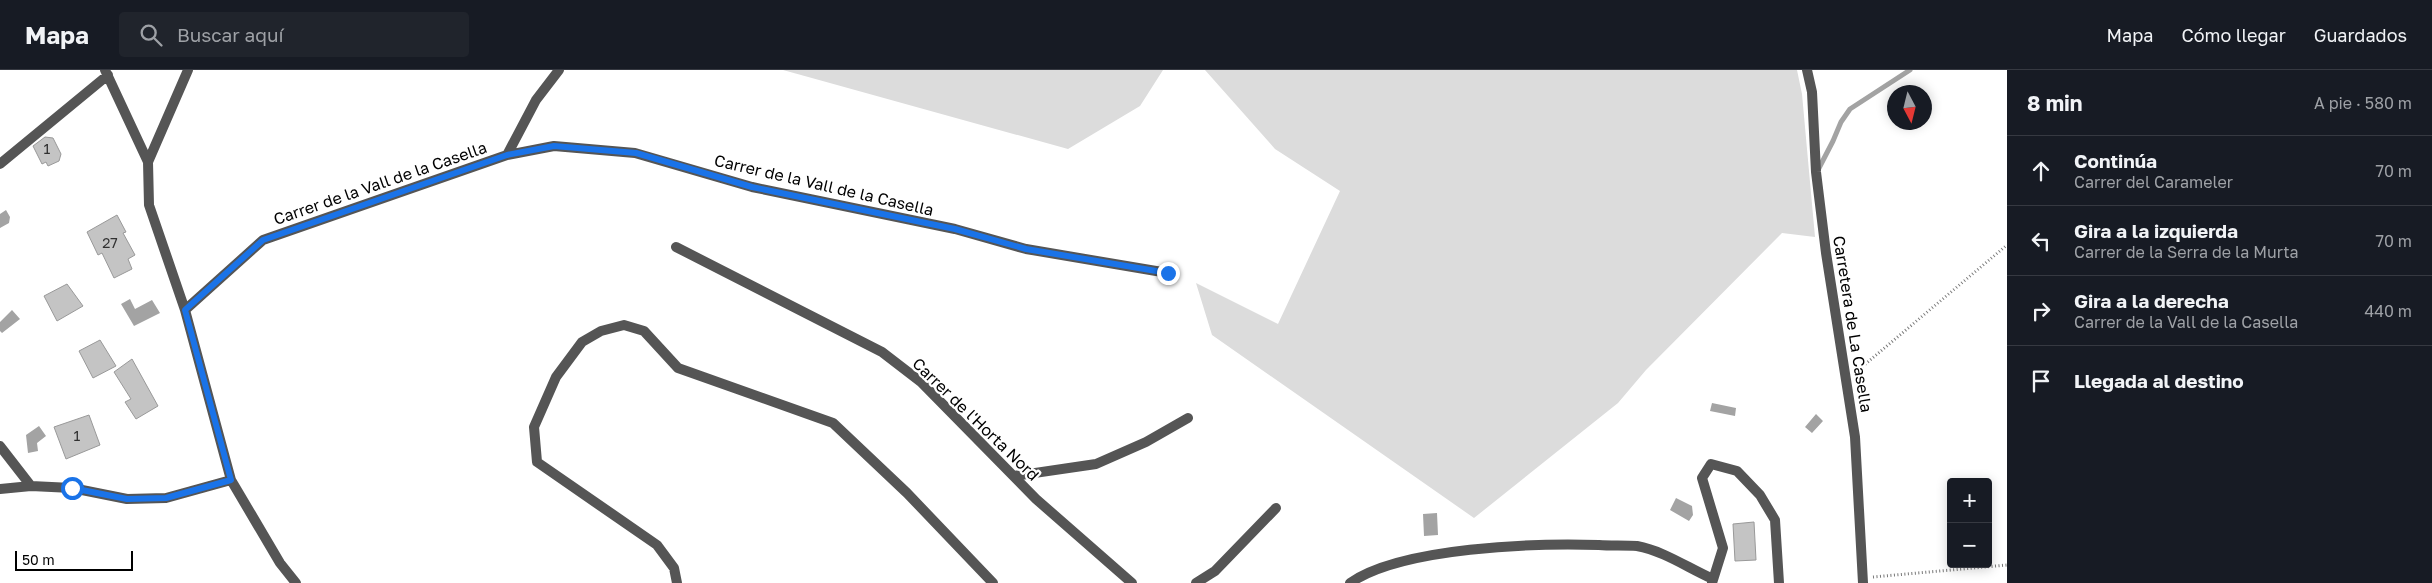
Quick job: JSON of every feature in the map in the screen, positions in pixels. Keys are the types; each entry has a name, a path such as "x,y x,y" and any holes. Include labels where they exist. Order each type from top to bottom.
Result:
{"street":[{"path":"148,162 188,70"},
{"path":"507,155 536,100 559,70"},
{"name":"Carretera de La Casella","path":"1807,70 1812,92 1816,172 1826,253 1847,379 1854,437 1863,580"},
{"path":"0,164 106,72 148,162 149,205 185,310 231,480 280,563 296,583"},
{"name":"Carrer de la Vall de la Casella","path":"185,310 263,240 507,155 554,146 636,153 752,187 955,229 1026,249 1168,273"},
{"name":"Carrer de l'Horta Nord","path":"676,247 882,352 921,382 1036,499 1132,583"},
{"path":"677,583 674,568 657,545 537,462 534,427 556,377 582,342 601,331 624,325 644,331 678,368 833,423 887,472 993,583"},
{"path":"1014,476 1096,464 1146,442 1188,418"},
{"path":"0,446 31,486"},
{"path":"1350,583 1365,573 1430,555 1565,544 1637,546 1674,558 1712,581 1722,548 1702,478 1710,464 1737,471 1760,495 1775,520 1779,583"},
{"path":"0,489 31,486 72,488 127,499 166,498 231,480"},
{"path":"1196,583 1215,571 1276,508"}],"path":[{"path":"1847,379 2007,244"},
{"path":"1863,580 2007,565"}],"shaded area":[{"path":"783,70 1163,70 1140,106 1068,149"},
{"path":"1205,70 1797,70 1802,94 1815,237 1782,233 1646,370 1618,403 1474,518 1212,335 1196,283 1278,324 1340,191 1275,149"},
{"path":"6,210 10,217 9,223 0,228 0,214"},
{"path":"130,299 135,309 152,300 160,313 134,326 121,304"},
{"path":"12,310 20,319 2,333 0,331 0,322"},
{"path":"1712,403 1736,408 1735,416 1710,411"},
{"path":"1816,414 1823,421 1812,433 1805,427"},
{"path":"39,426 46,436 37,443 38,451 28,453 26,435"},
{"path":"1676,498 1692,506 1693,515 1689,521 1670,510"},
{"path":"1437,513 1438,535 1424,536 1423,514"}],"building":[{"path":"45,137 53,138 61,154 59,161 48,166 46,162 42,164 33,146"},
{"path":"117,215 126,232 123,233 135,255 128,259 132,269 114,278 102,253 98,255 87,232"},
{"path":"67,284 83,306 57,321 44,296"},
{"path":"100,340 116,366 93,378 79,351"},
{"path":"132,359 158,406 136,419 125,402 131,399 114,372"},
{"path":"89,415 100,445 66,459 54,427"},
{"path":"1754,522 1756,560 1735,561 1733,524"}],"waterway":[{"path":"1818,170 1841,122 1850,109 1910,70"}],"route":[{"path":"72,488 127,499 166,498 231,480 185,310 263,240 507,155 554,146 636,153 752,187 955,229 1026,249 1168,273"}]}
